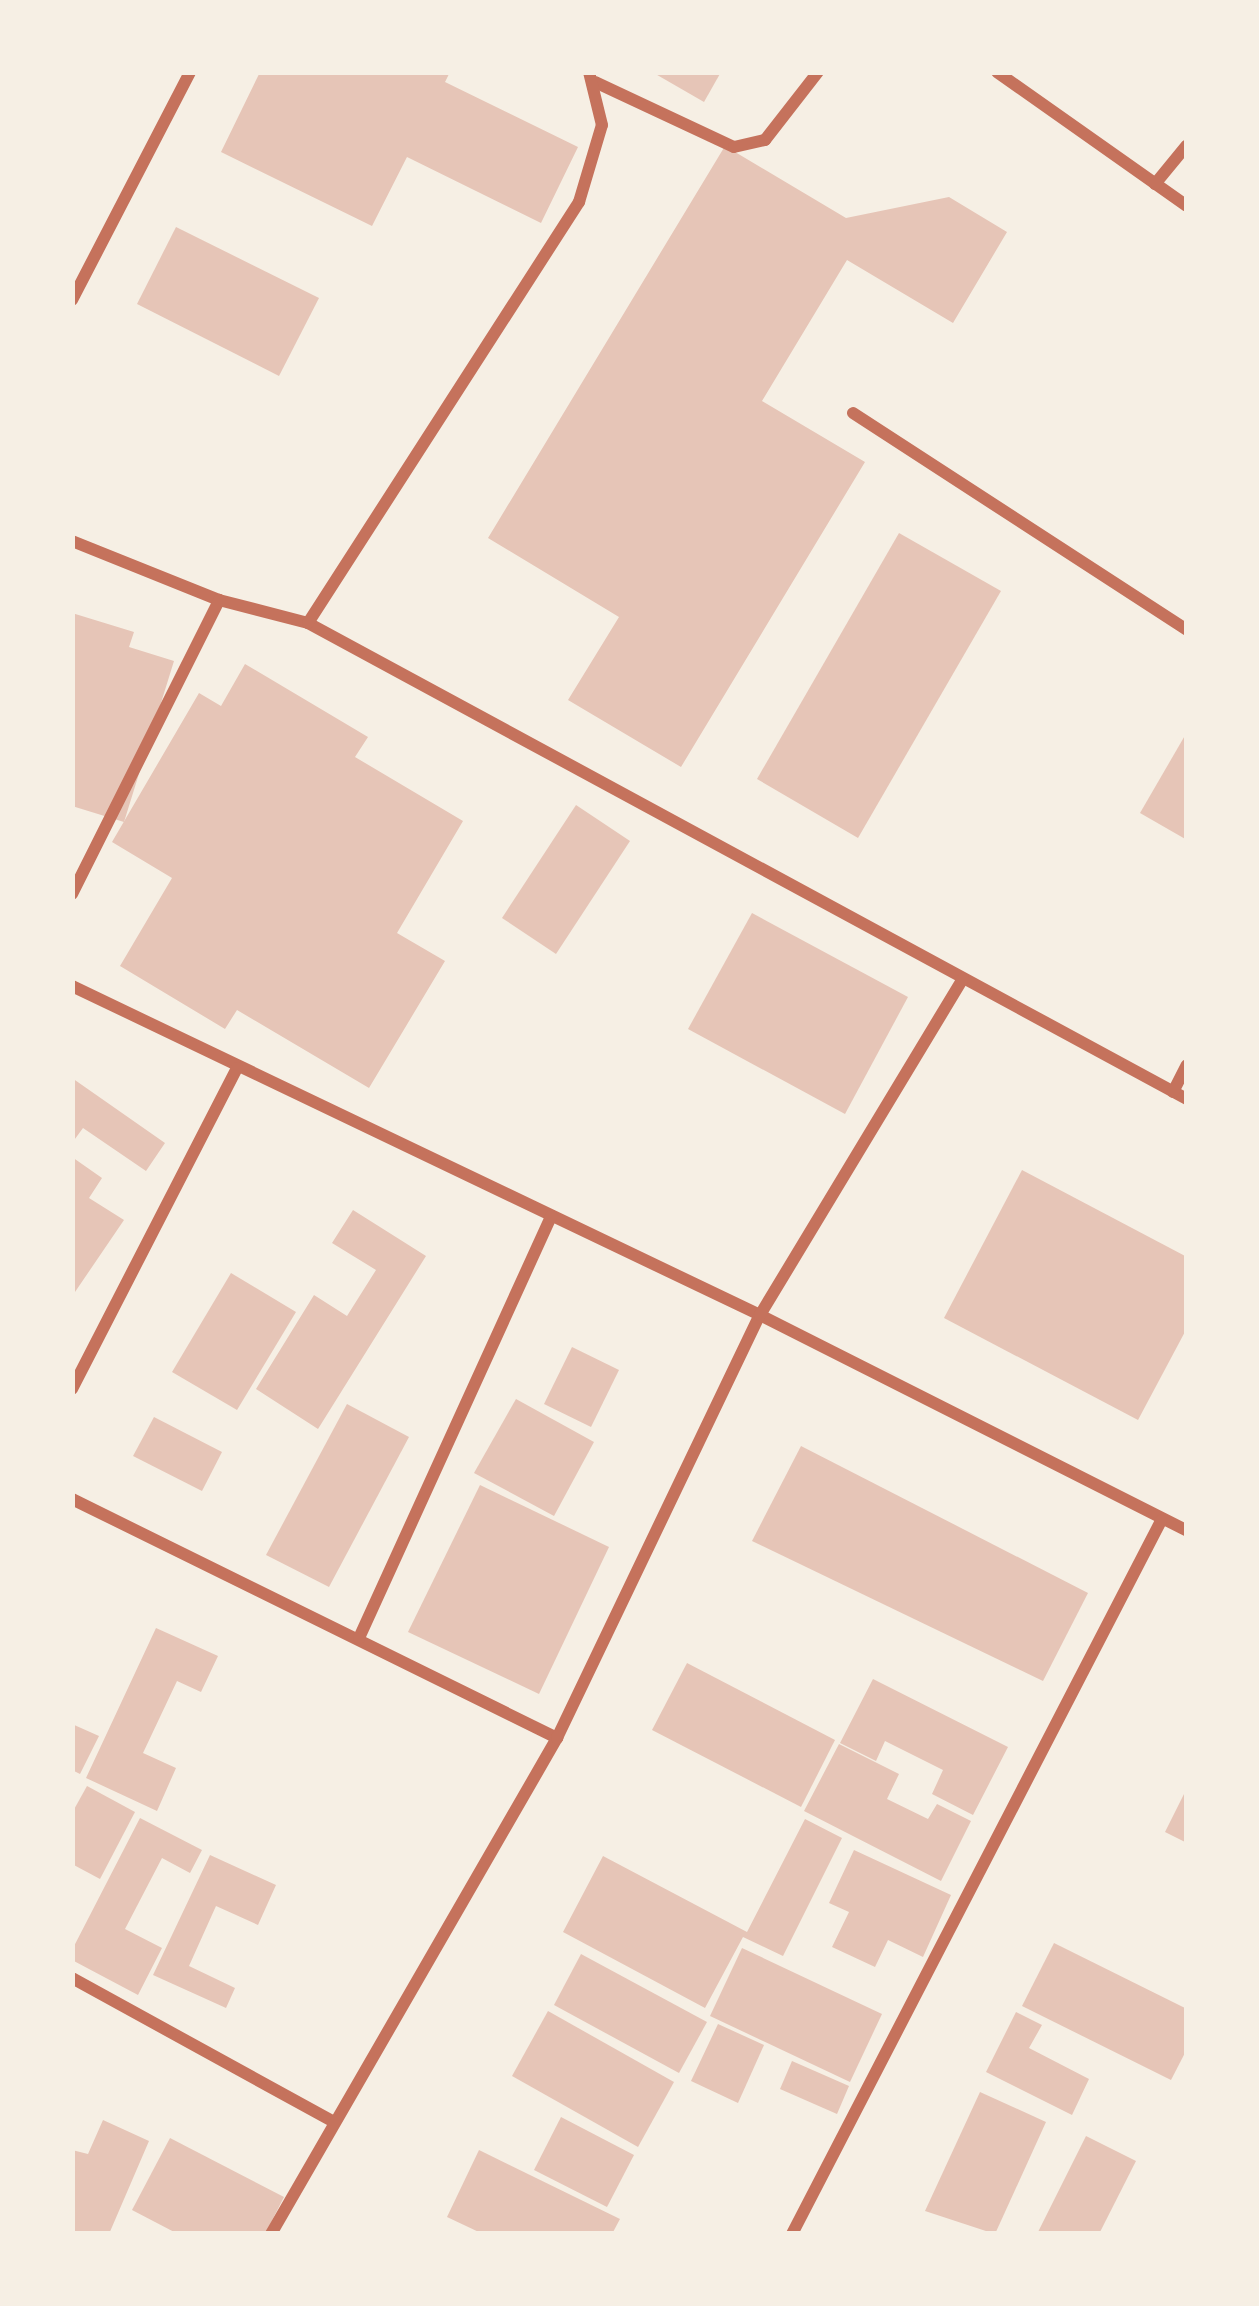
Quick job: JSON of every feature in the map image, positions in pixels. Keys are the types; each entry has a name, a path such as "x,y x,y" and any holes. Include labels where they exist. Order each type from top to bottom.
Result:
{"street":[{"path":"72,300 190,72"},
{"path":"592,77 734,147 765,140 818,72"},
{"path":"997,72 1187,206"},
{"path":"308,623 579,202 602,125 592,77"},
{"path":"1155,184 1187,145"},
{"path":"854,413 1187,630"},
{"path":"72,541 219,600 308,623 1187,1099"},
{"path":"72,894 219,600"},
{"path":"271,2234 332,2121 557,1738 760,1315 963,978"},
{"path":"72,986 760,1315 1187,1531"},
{"path":"1173,1093 1187,1065"},
{"path":"72,1389 237,1068"},
{"path":"359,1638 551,1216"},
{"path":"72,1499 557,1738"},
{"path":"792,2234 1161,1521"},
{"path":"72,1978 332,2121"}],"building":[{"path":"260,72 450,72 445,82 578,147 541,223 407,157 372,226 221,152"},
{"path":"652,72 721,72 704,102"},
{"path":"725,146 846,218 949,197 1007,232 953,323 847,260 762,401 865,462 681,767 568,700 619,617 488,538"},
{"path":"176,227 319,298 279,376 137,304"},
{"path":"899,533 1001,591 858,838 757,779"},
{"path":"72,613 134,632 129,647 174,661 124,822 72,806"},
{"path":"245,664 368,737 355,757 463,821 397,933 445,961 369,1088 237,1010 225,1029 120,966 172,878 112,842 199,693 221,706"},
{"path":"1187,732 1187,840 1140,813"},
{"path":"576,805 630,841 556,954 502,918"},
{"path":"752,913 908,997 845,1114 688,1029"},
{"path":"72,1078 165,1143 146,1171 83,1128 72,1143"},
{"path":"72,1157 102,1178 89,1198 124,1220 75,1292"},
{"path":"1022,1170 1187,1257 1187,1328 1138,1420 944,1318"},
{"path":"353,1210 426,1256 318,1429 256,1389 314,1295 347,1316 376,1270 332,1243"},
{"path":"231,1273 296,1312 237,1410 172,1372"},
{"path":"572,1347 619,1370 591,1427 544,1404"},
{"path":"516,1399 594,1442 554,1516 474,1473"},
{"path":"347,1404 409,1437 329,1587 266,1555"},
{"path":"154,1417 222,1452 202,1491 133,1456"},
{"path":"801,1446 1088,1593 1043,1681 752,1541"},
{"path":"480,1485 609,1547 539,1694 408,1632"},
{"path":"156,1628 218,1656 201,1692 177,1681 143,1753 176,1768 157,1811 86,1778"},
{"path":"687,1663 835,1740 801,1807 652,1730"},
{"path":"873,1679 1008,1747 973,1815 932,1794 943,1770 885,1741 876,1761 840,1743"},
{"path":"72,1724 99,1736 80,1774 72,1770"},
{"path":"839,1744 899,1774 887,1799 928,1819 937,1804 971,1821 941,1881 804,1811"},
{"path":"87,1786 135,1812 100,1879 72,1864 72,1813"},
{"path":"1187,1788 1187,1843 1165,1832"},
{"path":"140,1818 202,1850 190,1873 162,1858 125,1929 162,1948 138,1995 72,1960 72,1950"},
{"path":"805,1819 842,1838 783,1956 743,1937 705,2008 563,1932 603,1856 747,1932"},
{"path":"854,1850 951,1895 923,1957 888,1940 875,1967 832,1947 849,1912 829,1903"},
{"path":"210,1855 276,1885 258,1925 216,1906 189,1966 235,1988 226,2008 153,1975"},
{"path":"1054,1943 1187,2009 1187,2049 1171,2080 1022,2006"},
{"path":"742,1948 882,2014 850,2082 710,2016"},
{"path":"581,1954 707,2022 679,2073 554,2005"},
{"path":"548,2011 674,2082 638,2147 512,2076"},
{"path":"1016,2012 1042,2025 1029,2048 1089,2079 1072,2115 986,2072"},
{"path":"718,2024 764,2045 738,2103 691,2081"},
{"path":"792,2061 849,2086 837,2114 780,2089"},
{"path":"980,2092 1046,2122 995,2234 925,2211"},
{"path":"561,2117 634,2155 607,2207 534,2170"},
{"path":"103,2120 149,2141 109,2234 72,2234 72,2150 88,2154"},
{"path":"1086,2136 1136,2161 1099,2234 1037,2234"},
{"path":"170,2138 284,2197 265,2234 178,2234 132,2210"},
{"path":"479,2150 620,2219 612,2234 483,2234 447,2217"}]}
